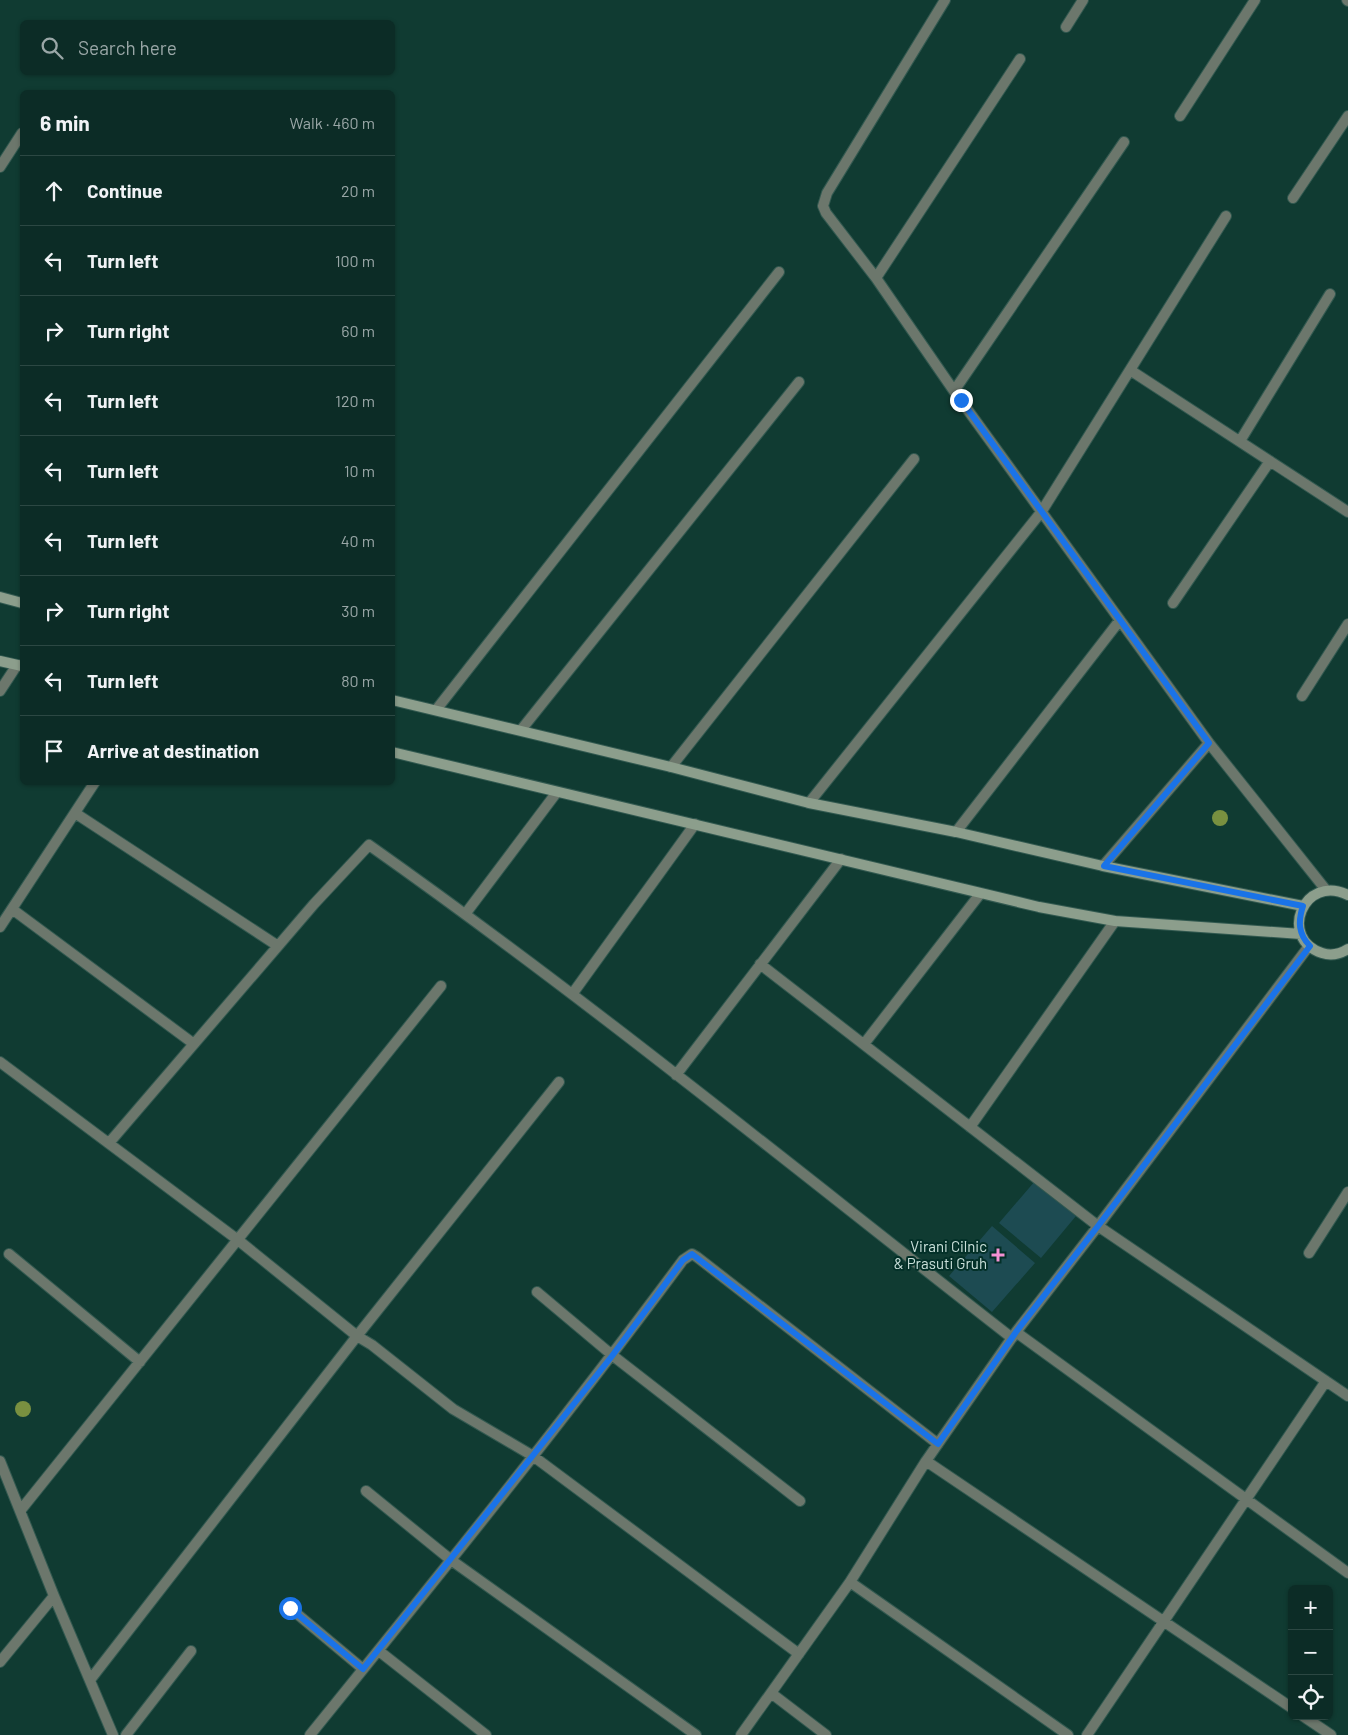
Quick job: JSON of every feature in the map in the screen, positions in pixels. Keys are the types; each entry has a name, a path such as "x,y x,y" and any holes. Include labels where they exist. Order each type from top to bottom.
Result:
{"street":[{"path":"946,0 824,200 823,206 826,213 876,278 954,391 1209,743 1326,890"},
{"path":"1066,27 1083,0"},
{"path":"1180,116 1255,0"},
{"path":"876,278 1020,59"},
{"path":"1293,198 1348,116"},
{"path":"0,167 20,136"},
{"path":"954,391 1124,142"},
{"path":"810,803 1042,511 1226,216"},
{"path":"436,710 779,272"},
{"path":"1240,441 1330,294"},
{"path":"1130,370 1348,511"},
{"path":"522,730 799,382"},
{"path":"671,767 914,459"},
{"path":"1173,604 1270,461"},
{"path":"0,596 20,601"},
{"path":"956,832 1120,620"},
{"path":"1302,696 1348,624"},
{"path":"0,661 20,666 0,691"},
{"path":"395,701 522,730 810,803 956,832 1104,866 1303,906"},
{"path":"1104,866 1209,743"},
{"path":"395,753 1039,908 1115,921 1301,934"},
{"path":"0,927 93,785"},
{"path":"466,913 557,792"},
{"path":"75,813 278,946"},
{"path":"572,993 695,824"},
{"path":"108,1143 369,844 466,913 572,993 1014,1335 1247,1498 1348,1573"},
{"path":"676,1075 841,859"},
{"path":"1348,895 1337,890 1326,890 1317,893 1309,898 1303,906 1299,925 1301,934 1310,946 1317,951 1336,954 1348,949"},
{"path":"864,1044 980,894"},
{"path":"12,909 194,1044"},
{"path":"970,1127 1115,921"},
{"path":"741,1735 850,1582 926,1462 1014,1335 1310,946"},
{"path":"760,964 1098,1226 1348,1396"},
{"path":"20,1511 441,986"},
{"path":"0,1062 238,1240 357,1336 454,1409 533,1456 800,1654"},
{"path":"90,1680 357,1336 559,1082"},
{"path":"1309,1253 1348,1192"},
{"path":"9,1254 140,1362"},
{"path":"310,1735 612,1356 683,1260 692,1254 938,1444"},
{"path":"537,1292 612,1356 800,1501"},
{"path":"1086,1735 1326,1381"},
{"path":"0,1461 54,1596 113,1735"},
{"path":"926,1462 1164,1620 1288,1705"},
{"path":"366,1491 451,1560 696,1735"},
{"path":"850,1582 1068,1735"},
{"path":"0,1662 54,1596"},
{"path":"290,1608 363,1669"},
{"path":"126,1735 191,1651"},
{"path":"378,1651 486,1735"},
{"path":"771,1693 826,1735"},
{"path":"1309,1720 1331,1735"}],"building":[{"path":"1035,1181 1076,1216 1041,1258 999,1223"},
{"path":"992,1226 1035,1263 992,1312 949,1276"}],"place":[{"name":"Virani Cilnic & Prasuti Gruh","path":"998,1255"}],"route":[{"path":"290,1608 363,1669 612,1356 683,1260 692,1254 938,1444 1016,1332 1310,946 1301,934 1299,925 1303,906 1104,866 1209,743 961,400"}]}
